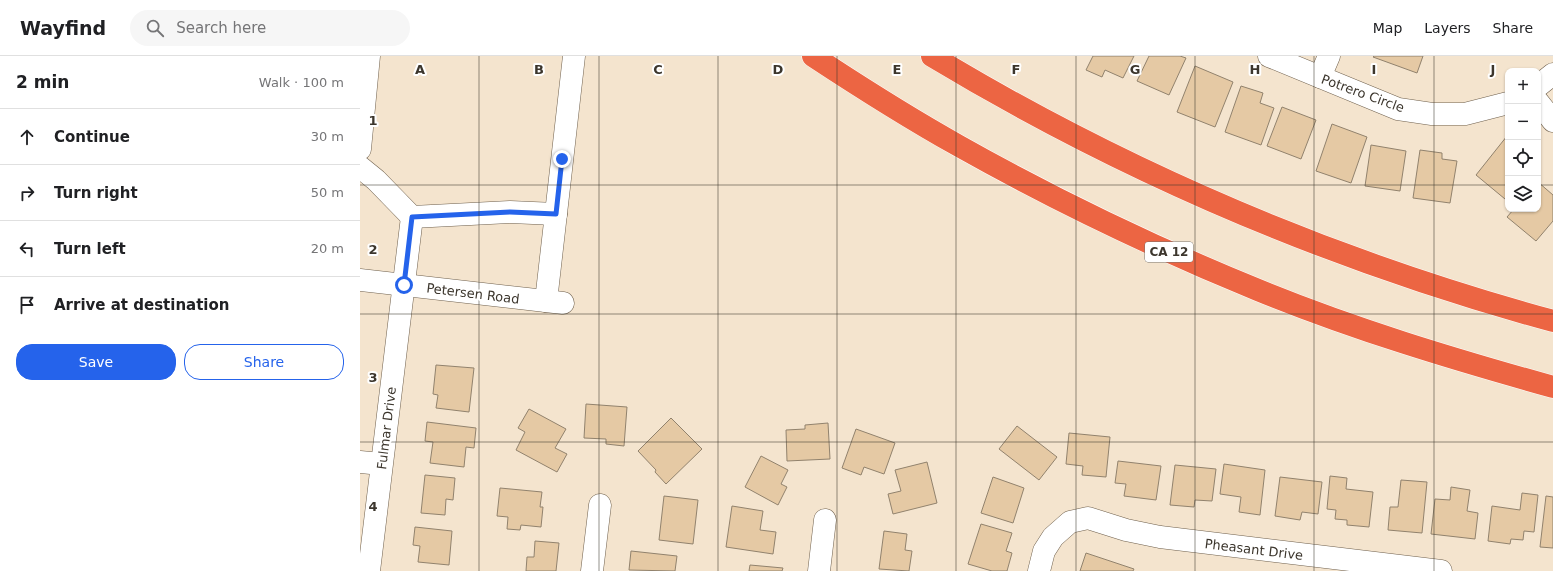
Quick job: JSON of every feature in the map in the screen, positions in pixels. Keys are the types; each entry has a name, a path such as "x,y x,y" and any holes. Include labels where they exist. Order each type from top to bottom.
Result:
{"highway":[{"name":"CA 12","path":"813,56 958,146 1060,200 1142,240 1259,290 1367,330 1480,367 1553,387"},
{"path":"932,56 988,90 1082,140 1168,182 1269,225 1387,271 1498,306 1553,321"}],"street":[{"path":"360,149 369,56"},
{"path":"360,167 376,180 412,217 510,212 556,214 574,56"},
{"name":"Potrero Circle","path":"1269,56 1398,109 1432,114 1465,114 1505,104"},
{"path":"1320,77 1329,56"},
{"path":"1541,84 1553,74"},
{"path":"1540,104 1553,121"},
{"name":"Petersen Road","path":"360,280 554,302 556,214"},
{"name":"Fulmar Drive","path":"369,571 370,463 404,285 412,217"},
{"path":"592,571 600,505"},
{"name":"Pheasant Drive","path":"1039,571 1044,551 1052,537 1070,522 1088,518 1126,530 1160,538 1430,570"},
{"path":"819,571 825,520"}],"building":[{"path":"1093,56 1134,56 1123,78 1105,70 1102,77 1086,70"},
{"path":"1149,56 1180,56 1186,58 1169,95 1137,81"},
{"path":"1423,56 1417,73 1373,57"},
{"path":"1195,66 1233,82 1215,127 1177,112"},
{"path":"1241,86 1263,93 1260,103 1274,108 1261,145 1225,132"},
{"path":"1282,107 1316,120 1301,159 1267,146"},
{"path":"1332,124 1367,137 1351,183 1316,171"},
{"path":"1505,139 1505,199 1476,175"},
{"path":"1371,145 1406,151 1400,191 1365,186"},
{"path":"1420,150 1442,153 1442,159 1457,161 1450,203 1413,198"},
{"path":"1541,185 1553,195 1553,221 1536,241 1507,217 1511,212 1541,212"},
{"path":"436,365 474,368 469,412 436,408 438,395 433,394"},
{"path":"586,404 627,407 624,446 606,444 606,439 584,438"},
{"path":"529,409 566,429 555,448 567,454 557,472 516,450 525,432 518,428"},
{"path":"671,418 702,449 666,484 655,472 656,470 638,451"},
{"path":"427,422 476,428 474,448 466,447 464,467 430,463 433,442 425,441"},
{"path":"828,423 830,459 787,461 786,430 805,429 805,425"},
{"path":"1017,426 1057,457 1039,480 999,449"},
{"path":"856,429 895,443 884,474 864,467 861,475 842,468"},
{"path":"1069,433 1110,437 1106,477 1082,475 1083,466 1066,464"},
{"path":"761,456 788,470 781,484 787,487 778,505 745,487"},
{"path":"1118,461 1161,466 1156,500 1124,496 1126,484 1115,483"},
{"path":"927,462 937,503 893,514 888,494 901,491 895,470"},
{"path":"1224,464 1265,470 1260,515 1239,512 1241,497 1220,494"},
{"path":"1175,465 1216,469 1212,501 1195,500 1194,507 1170,505"},
{"path":"425,475 455,478 453,500 446,499 445,515 421,513"},
{"path":"1330,476 1347,478 1346,489 1373,492 1369,527 1347,525 1347,520 1335,519 1336,510 1327,509"},
{"path":"993,477 1024,488 1013,523 981,513"},
{"path":"1280,477 1322,482 1318,514 1302,512 1300,520 1275,516"},
{"path":"1401,480 1427,482 1422,533 1388,530 1390,507 1398,507"},
{"path":"1451,487 1470,490 1467,511 1478,513 1475,539 1431,534 1435,499 1450,500"},
{"path":"500,488 542,492 540,507 543,507 541,527 521,525 520,530 507,529 508,517 497,516"},
{"path":"1522,493 1538,495 1534,532 1524,531 1523,540 1511,539 1510,544 1488,541 1492,506 1520,510"},
{"path":"664,496 698,500 693,544 659,540"},
{"path":"1546,496 1553,497 1553,548 1540,547"},
{"path":"732,506 763,511 760,530 776,532 773,554 726,547"},
{"path":"981,524 1012,533 1006,551 1012,553 1007,571 992,571 968,564"},
{"path":"415,527 452,531 449,565 418,562 420,546 413,545"},
{"path":"884,531 907,534 905,550 912,551 909,571 879,569"},
{"path":"535,541 559,543 556,571 526,571 527,557 534,557"},
{"path":"631,551 677,556 675,571 629,570"},
{"path":"1086,553 1134,569 1133,571 1080,571"},
{"path":"750,565 783,568 782,571 749,571"}],"route":[{"path":"404,285 412,217 510,212 556,214 562,159"}]}
